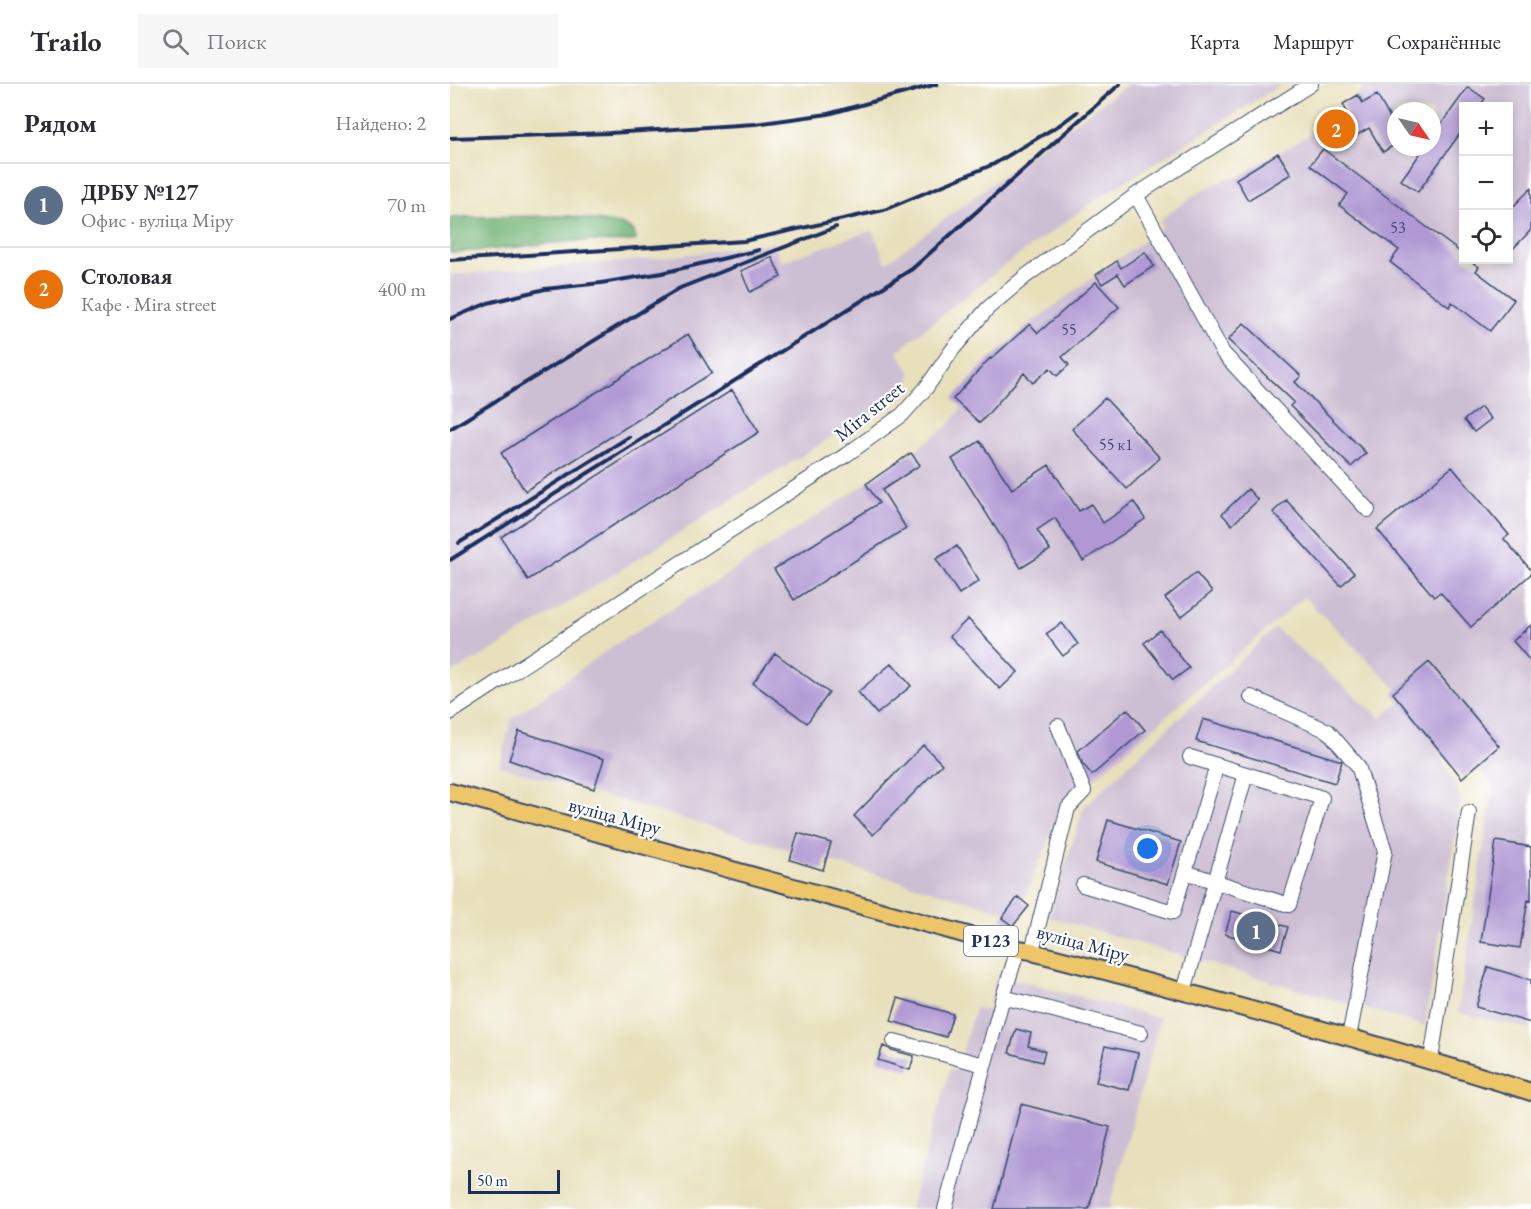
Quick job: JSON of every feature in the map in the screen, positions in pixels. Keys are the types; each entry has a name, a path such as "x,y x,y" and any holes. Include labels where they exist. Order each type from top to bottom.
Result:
{"main road":[{"name":"вуліца Міру","path":"450,792 1036,953 1184,991 1431,1060 1531,1092"}],"street":[{"name":"Mira street","path":"450,713 846,455 902,415 926,388 953,349 987,308 1026,276 1136,195 1311,84"},
{"path":"1136,195 1223,353 1368,510"},
{"path":"1251,697 1328,731 1359,766 1385,851 1349,1037"},
{"path":"945,1209 1003,997 1025,950 1068,808 1084,791 1058,726"},
{"path":"1185,872 1289,905 1322,798 1190,757"},
{"path":"1083,885 1173,912 1217,765"},
{"path":"1184,991 1246,774"},
{"path":"1431,1060 1469,812"},
{"path":"1003,997 1142,1033"},
{"path":"894,1041 984,1065"}],"shaded area":[{"path":"1128,84 1282,84 1102,196 1005,265 897,351 911,373 908,389 493,650 450,674 450,275 644,260 773,243 781,262 872,230 886,263"},
{"path":"1369,84 1531,84 1531,1029 1458,1013 1493,784 1304,597 1063,806 1017,915 499,766 512,719 613,646 866,484 874,496 919,465 911,453 950,424 1002,349 1030,324 1162,228 1160,220 1195,195 1229,177 1236,179 1347,112 1343,104 1358,95"},
{"path":"1275,628 1381,718 1400,702 1438,750 1461,798 1425,1026 1049,917 1084,807"},
{"path":"997,975 1160,1018 1109,1209 910,1209 950,1069 957,1070 975,1008 988,1011"}],"green space":[{"path":"568,216 621,224 634,231 636,240 576,241 450,252 450,217"}],"building":[{"path":"1468,87 1485,99 1482,102 1459,102 1459,135 1418,192 1401,180 1418,156 1441,156 1441,124"},
{"path":"1358,95 1363,103 1377,95 1387,113 1387,150 1383,152 1369,128 1331,150 1318,129 1347,112 1343,104"},
{"path":"1323,149 1459,251 1459,264 1475,264 1479,267 1476,271 1514,300 1490,331 1452,302 1449,307 1390,262 1399,250 1339,205 1348,194 1310,165"},
{"path":"1278,153 1291,174 1248,200 1236,179"},
{"path":"1531,188 1531,230 1513,249 1513,210 1513,207"},
{"path":"1145,252 1154,266 1125,285 1118,274 1102,284 1096,275 1117,261 1121,268"},
{"path":"772,257 781,277 750,292 741,271"},
{"path":"1096,282 1119,307 1062,357 1069,365 1057,376 1050,368 1033,383 1024,373 980,423 953,399 990,358 1030,324 1038,333"},
{"path":"1244,323 1301,376 1295,382 1366,453 1351,467 1290,406 1294,402 1228,340"},
{"path":"688,334 712,373 525,491 501,453"},
{"path":"732,390 759,432 528,580 501,537"},
{"path":"1105,398 1160,458 1127,489 1072,429"},
{"path":"1481,407 1491,419 1474,432 1464,420"},
{"path":"980,441 1012,489 1049,465 1079,511 1091,504 1103,523 1134,502 1145,519 1083,561 1055,518 1037,530 1050,550 1021,568 952,459"},
{"path":"911,453 920,465 882,490 906,528 794,600 774,569 879,503 866,484"},
{"path":"1452,467 1509,535 1504,539 1531,570 1531,574 1471,627 1440,592 1434,597 1377,529"},
{"path":"1248,489 1258,500 1232,525 1222,514"},
{"path":"1286,500 1354,573 1341,586 1273,512"},
{"path":"957,546 979,581 959,594 936,559"},
{"path":"1196,573 1212,592 1181,617 1165,598"},
{"path":"968,619 1018,672 1000,689 950,636"},
{"path":"1062,623 1078,644 1063,656 1046,634"},
{"path":"1531,625 1531,662 1513,641"},
{"path":"1160,630 1189,668 1173,680 1144,643"},
{"path":"775,653 829,693 807,723 753,683"},
{"path":"1429,662 1499,746 1462,778 1393,693"},
{"path":"892,663 911,686 877,714 858,692"},
{"path":"1127,709 1145,730 1092,775 1082,763 1078,751"},
{"path":"1203,719 1342,761 1335,783 1196,741"},
{"path":"519,731 604,759 594,789 509,760"},
{"path":"923,745 942,764 873,835 854,816"},
{"path":"1108,820 1181,842 1168,884 1096,862"},
{"path":"798,833 831,843 823,870 790,860"},
{"path":"1496,841 1531,847 1531,901 1528,900 1520,948 1481,942"},
{"path":"1018,897 1029,906 1013,926 1002,918"},
{"path":"1232,911 1288,927 1281,950 1225,934"},
{"path":"1488,967 1531,980 1531,1023 1476,1007"},
{"path":"898,998 953,1014 946,1037 891,1021"},
{"path":"1016,1029 1031,1033 1028,1046 1045,1051 1042,1062 1009,1053"},
{"path":"883,1046 914,1056 910,1070 878,1060"},
{"path":"1105,1046 1138,1053 1129,1090 1096,1082"},
{"path":"1021,1104 1110,1127 1089,1209 994,1209"}],"railway":[{"path":"450,138 610,133 755,124 828,114 937,84"},
{"path":"450,560 912,269 1120,84"},
{"path":"450,260 744,241 884,210 994,164 1077,112"},
{"path":"450,429 680,288 836,227"},
{"path":"450,319 488,303 545,289 662,273 759,250"},
{"path":"459,543 629,437"}],"place":[{"name":"Столовая","path":"1336,129"},
{"name":"ДРБУ №127","path":"1256,931"}]}
